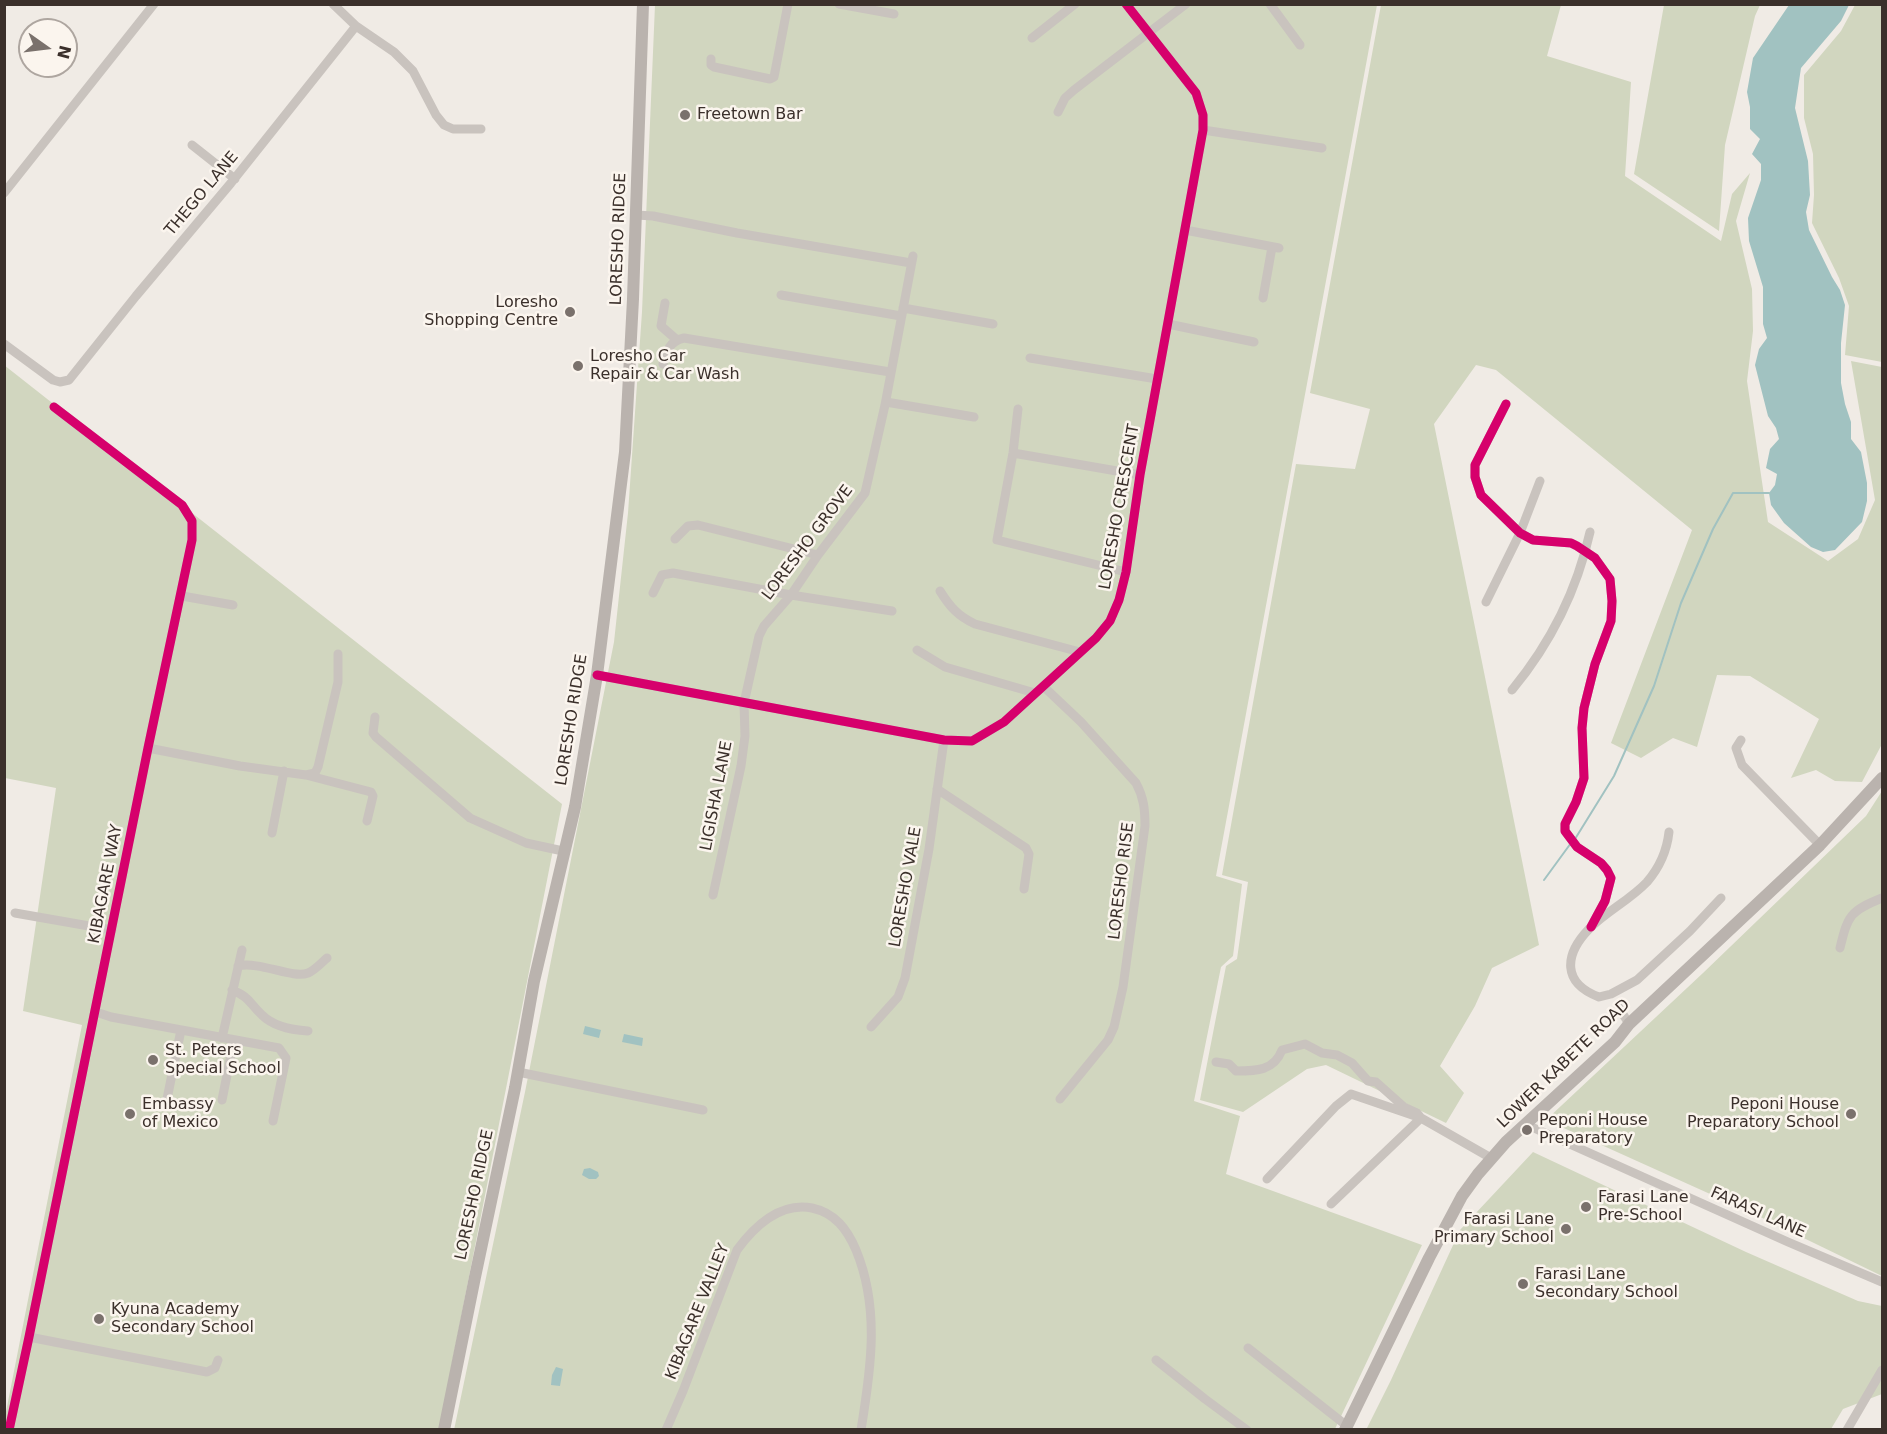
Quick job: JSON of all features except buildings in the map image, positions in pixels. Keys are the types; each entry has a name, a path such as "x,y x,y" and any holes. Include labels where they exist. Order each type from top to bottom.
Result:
{"main road":[{"name":"LORESHO RIDGE","path":"444,1430 518,1072 534,981 575,807 597,675 625,452 643,4"},
{"name":"LOWER KABETE ROAD","path":"1346,1428 1462,1196 1491,1158 1820,844 1882,778"}],"street":[{"path":"4,193 154,4"},
{"path":"711,58 711,65 714,67 770,79 774,77 788,4"},
{"path":"839,4 894,14"},
{"path":"1032,38 1075,4"},
{"name":"LORESHO CRESCENT","path":"597,675 944,740 972,741 1004,722 1096,638 1110,621 1119,600 1126,573 1140,475 1203,130 1203,115 1196,93 1126,4"},
{"path":"1058,112 1065,98 1074,90 1186,4"},
{"path":"1270,4 1300,45"},
{"path":"336,6 356,26 394,52 413,71 424,94 444,125 453,129 482,129"},
{"name":"THEGO LANE","path":"4,344 53,380 60,382 69,380 136,296 235,179 356,26"},
{"path":"1203,130 1322,148"},
{"path":"192,145 235,179"},
{"name":"LORESHO GROVE","path":"636,215 912,260 886,402 865,493 791,595 764,626 759,636 744,703"},
{"path":"1185,230 1276,247 1263,298"},
{"path":"781,295 993,324"},
{"path":"665,303 661,326 677,340"},
{"path":"1168,324 1254,342"},
{"path":"663,364 668,347 684,338 890,372"},
{"path":"1030,358 1157,379"},
{"path":"886,402 974,417"},
{"path":"1506,404 1475,465 1475,477 1481,495 1520,533 1533,540 1571,543 1595,558 1610,579 1612,601 1608,633 1595,664 1584,708 1582,728 1584,778 1565,824 1565,831 1577,847 1608,870 1611,878 1605,901 1571,958 1573,977 1578,986 1588,993 1615,1000 1629,1024"},
{"name":"KIBAGARE WAY","path":"9,1430 30,1337 192,540 192,521 182,505 54,407"},
{"path":"1018,409 1013,453 997,540 1126,573"},
{"path":"1013,453 1140,475"},
{"path":"1486,602 1520,533 1540,482"},
{"path":"675,539 687,526 698,525 818,555"},
{"path":"1512,690 1551,635 1586,552 1590,532"},
{"path":"653,593 662,575 673,573 892,611"},
{"path":"940,591 949,606 960,617 975,624 1080,652"},
{"path":"182,596 233,605"},
{"path":"917,650 945,667 1035,693"},
{"path":"306,775 315,773 318,767 338,682 338,654"},
{"name":"LORESHO RISE","path":"1043,686 1136,783 1145,806 1145,826 1123,987 1114,1027 1108,1040 1060,1099"},
{"name":"LIGISHA LANE","path":"713,895 741,766 745,736 744,703"},
{"path":"375,717 373,733 376,737 470,818 526,843 563,851"},
{"name":"LORESHO VALE","path":"871,1027 902,990 929,849 944,740"},
{"path":"1741,740 1736,748 1742,765 1820,844"},
{"path":"148,748 240,766 306,775 371,792 373,796 367,820"},
{"path":"273,833 285,771"},
{"path":"937,789 1026,848 1029,854 1024,889"},
{"path":"1591,927 1639,890 1649,879 1667,848 1669,832"},
{"path":"1615,1000 1690,931 1721,898"},
{"path":"1840,948 1847,920 1864,905 1882,898"},
{"path":"15,913 112,930"},
{"path":"222,1038 242,950"},
{"path":"238,966 250,964 304,974 315,969 327,958"},
{"path":"232,990 246,996 263,1017 291,1030 308,1031"},
{"path":"96,1011 111,1017 279,1048 284,1053 285,1064 273,1121"},
{"path":"166,1100 181,1030"},
{"path":"222,1100 234,1040"},
{"path":"1216,1062 1229,1064 1236,1071 1268,1069 1279,1058 1282,1050 1305,1044 1322,1053 1337,1055 1352,1064 1368,1081 1376,1082 1404,1107 1417,1113 1421,1118"},
{"path":"518,1072 702,1110"},
{"path":"1268,1179 1336,1106 1352,1094 1421,1118 1491,1158"},
{"path":"1331,1204 1421,1118"},
{"name":"FARASI LANE","path":"1525,1124 1882,1282"},
{"name":"KIBAGARE VALLEY","path":"666,1430 691,1371 736,1250 750,1231 761,1222 792,1208 805,1207 819,1210 838,1221 851,1239 866,1278 872,1329 861,1430"},
{"path":"30,1337 207,1372 215,1368 218,1360"},
{"path":"1248,1348 1346,1428"},
{"path":"1156,1360 1205,1400 1247,1430"},
{"path":"1847,1430 1882,1370"}],"green space":[{"path":"655,5 1377,5 1216,876 1242,884 1233,956 1221,967 1194,1101 1240,1116 1226,1174 1422,1245 1335,1429 454,1430 525,1092 614,642 628,513 642,312"},
{"path":"1381,5 1561,5 1547,56 1631,82 1625,176 1721,241 1732,194 1750,173 1736,221 1752,289 1753,331 1747,381 1768,522 1828,561 1858,539 1875,500 1851,361 1882,367 1882,744 1862,782 1835,781 1816,770 1791,778 1819,719 1750,676 1717,675 1697,747 1673,738 1641,758 1611,743 1692,530 1496,370 1476,365 1434,424 1539,945 1492,968 1475,1006 1440,1066 1464,1093 1446,1123 1326,1065 1307,1069 1243,1112 1200,1100 1226,966 1237,959 1248,882 1222,875 1296,464 1355,469 1370,409 1310,393"},
{"path":"1664,5 1760,5 1755,16 1725,145 1719,231 1634,174"},
{"path":"1855,5 1882,5 1882,362 1845,355 1849,306 1839,278 1812,223 1813,154 1804,118 1804,75 1841,31"},
{"path":"4,365 562,804 439,1429 5,1429 5,1417 82,1025 23,1011 56,788 5,778"},
{"path":"1882,791 1882,1276 1750,1212 1546,1120 1866,816"},
{"path":"1533,1152 1746,1252 1858,1301 1882,1306 1882,1394 1843,1409 1831,1429 1366,1430 1460,1230"}],"water":[{"path":"1789,5 1849,5 1841,21 1801,68 1795,108 1808,161 1810,195 1806,212 1809,230 1840,290 1845,305 1841,343 1841,383 1851,422 1851,439 1861,452 1867,483 1867,501 1862,522 1835,550 1823,552 1811,547 1784,523 1771,505 1769,493 1775,485 1777,474 1766,468 1770,449 1779,439 1776,428 1768,416 1755,365 1759,349 1767,338 1763,324 1763,287 1749,241 1748,218 1761,180 1761,164 1752,154 1760,139 1750,129 1747,92 1753,58"},
{"path":"585,1026 601,1030 599,1038 583,1034"},
{"path":"624,1034 643,1038 642,1046 622,1042"},
{"path":"590,1168 598,1172 599,1176 596,1179 589,1179 582,1175 584,1169"},
{"path":"556,1367 563,1369 560,1386 551,1385"}],"waterway":[{"path":"1575,839 1614,776 1654,686 1681,603 1713,529 1733,493 1769,493"},
{"path":"1544,880 1571,843"}],"cycle path":[{"path":"597,675 944,740 972,741 1004,722 1096,638 1110,621 1119,600 1126,572 1140,475 1203,130 1203,115 1196,93 1126,4"},
{"path":"1506,404 1475,465 1475,477 1481,495 1520,533 1533,540 1571,543 1577,546 1595,558 1610,579 1611,621 1595,664 1584,708 1582,728 1584,778 1565,824 1565,831 1577,847 1601,863 1611,878 1605,901 1591,927"},
{"path":"9,1430 192,540 192,521 182,505 54,407"}],"place":[{"name":"Freetown Bar","path":"685,115"},
{"name":"Loresho Shopping Centre","path":"570,312"},
{"name":"Loresho Car Repair & Car Wash","path":"578,366"},
{"name":"St. Peters Special School","path":"153,1060"},
{"name":"Embassy of Mexico","path":"130,1114"},
{"name":"Peponi House Preparatory School","path":"1851,1114"},
{"name":"Peponi House Preparatory","path":"1527,1130"},
{"name":"Farasi Lane Pre-School","path":"1586,1207"},
{"name":"Farasi Lane Primary School","path":"1566,1229"},
{"name":"Farasi Lane Secondary School","path":"1523,1284"},
{"name":"Kyuna Academy Secondary School","path":"99,1319"}]}
